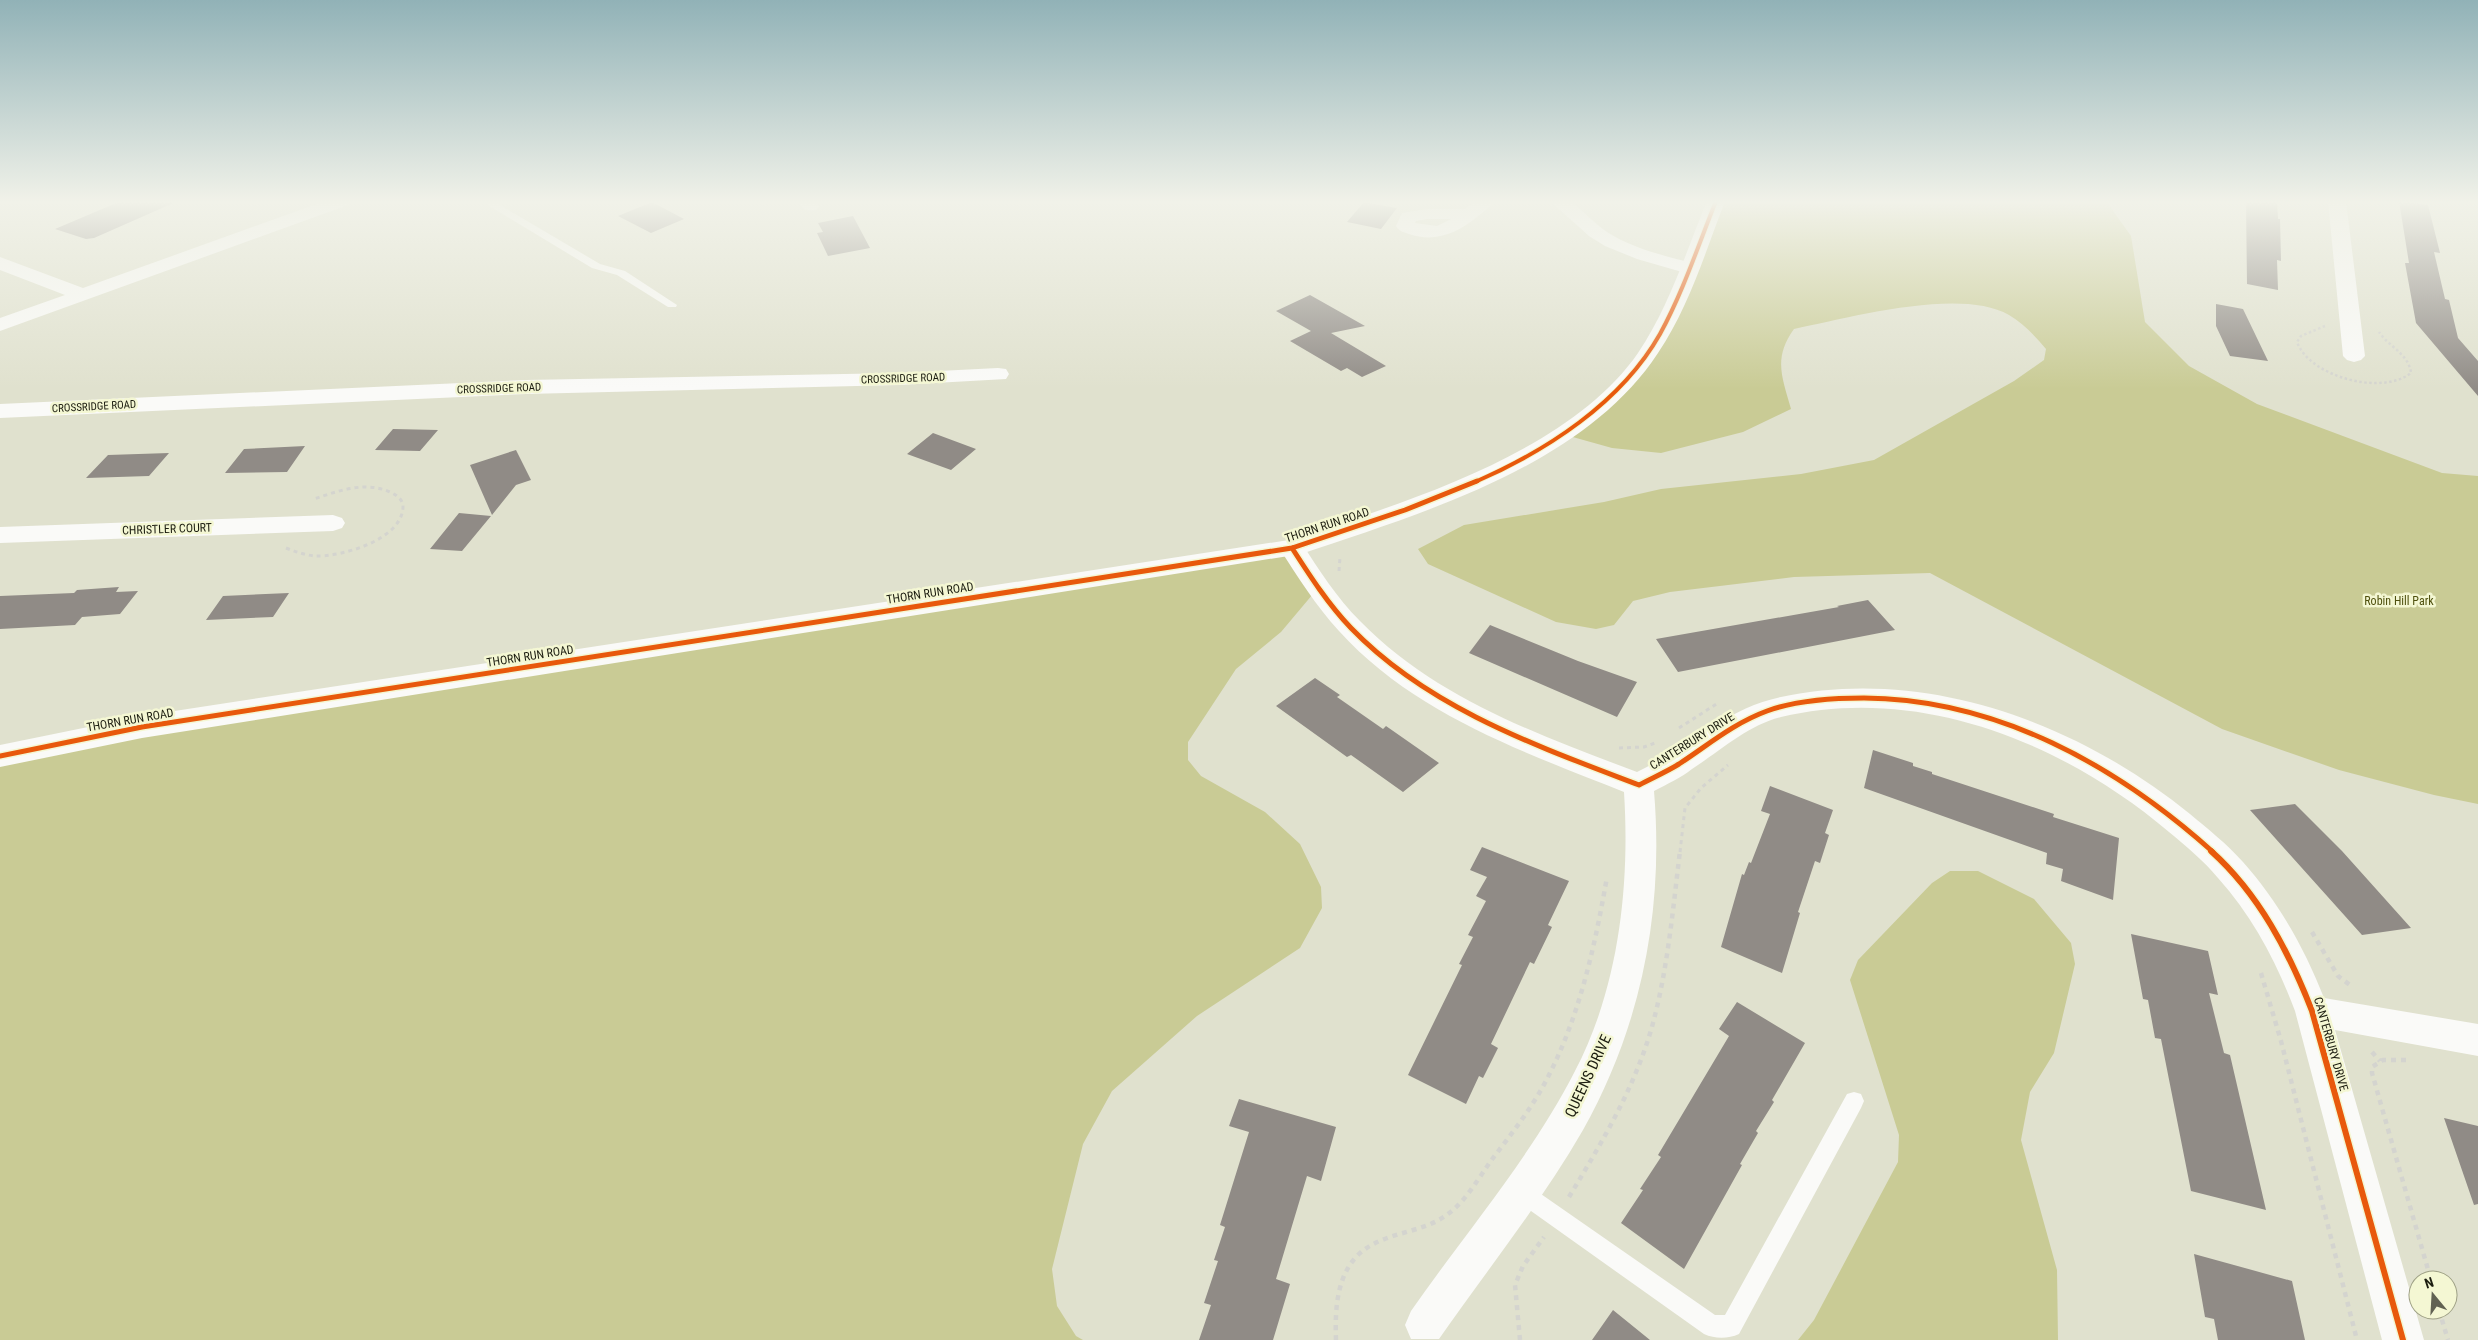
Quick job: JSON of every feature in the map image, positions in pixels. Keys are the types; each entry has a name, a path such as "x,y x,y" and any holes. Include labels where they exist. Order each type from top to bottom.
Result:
{"street":[{"path":"1,264 84,295"},
{"path":"0,325 170,264"},
{"path":"1671,264 1689,268"},
{"name":"THORN RUN ROAD","path":"0,756 152,726 1292,548 1440,498 1511,466 1562,434 1613,393 1648,355 1672,310 1691,264"},
{"path":"2344,264 2354,356"},
{"name":"CROSSRIDGE ROAD","path":"0,411 526,387 899,379 998,374"},
{"name":"CHRISTLER COURT","path":"0,535 333,523"},
{"path":"1292,548 1337,612 1364,641 1409,677 1472,716 1511,734 1640,785"},
{"name":"CANTERBURY DRIVE","path":"1640,785 1682,762 1732,726 1780,707 1809,701 1877,698 1957,709 1996,720 2039,736 2105,770 2158,804 2195,835 2233,873 2286,947 2312,1011 2403,1340"},
{"name":"QUEENS DRIVE","path":"1425,1325 1520,1191 1570,1116 1593,1071 1612,1024 1624,983 1639,906 1643,817 1640,785"},
{"path":"2312,1011 2478,1040"}],"lane":[{"path":"592,264 621,274 672,305"},
{"path":"1520,1191 1712,1326 1731,1326 1854,1101"}],"path":[{"path":"1340,557 1338,570 1341,578"},
{"path":"1678,729 1693,717 1722,701"},
{"path":"1610,747 1644,747 1659,741"},
{"path":"1520,1340 1515,1285 1523,1266 1557,1217 1606,1136 1631,1085 1647,1041 1660,996 1667,956 1684,808 1701,788 1734,760"},
{"path":"1336,1340 1336,1310 1342,1285 1357,1257 1381,1242 1428,1227 1449,1214 1524,1117 1541,1091 1576,1014 1594,955 1608,869"},
{"path":"2311,930 2338,976 2347,984 2356,988"},
{"path":"2259,969 2282,1041 2357,1340"},
{"path":"2413,1061 2383,1059 2372,1066 2372,1073 2428,1270"},
{"path":"2442,1320 2448,1340"}],"green space":[{"name":"Robin Hill Park","path":"1685,264 2135,264 2145,322 2189,366 2257,404 2442,473 2478,476 2478,804 2434,795 2339,770 2222,729 1930,573 1794,577 1670,592 1633,601 1614,625 1596,629 1556,622 1428,564 1418,549 1464,525 1604,502 1661,489 1801,474 1874,460 2014,381 2044,360 2046,349 2020,322 2009,315 1988,307 1962,304 1934,304 1873,312 1794,329 1787,339 1781,359 1782,377 1791,409 1743,432 1661,453 1612,448 1562,434 1631,375"},
{"path":"1292,548 1318,588 1281,632 1236,669 1188,742 1188,760 1201,776 1265,812 1300,844 1321,887 1322,908 1300,948 1197,1016 1112,1091 1083,1144 1052,1269 1057,1306 1076,1336 1083,1340 0,1340 0,756"},
{"path":"1950,871 1978,871 2034,899 2071,943 2075,964 2054,1053 2030,1092 2021,1140 2057,1270 2058,1340 1798,1340 1814,1320 1898,1162 1899,1135 1850,980 1858,960 1932,883"}],"building":[{"path":"2247,264 2277,264 2278,290 2247,284"},
{"path":"2405,264 2437,264 2445,299 2449,300 2458,338 2478,361 2478,396 2416,323"},
{"path":"1310,295 1365,326 1331,333 1386,366 1362,377 1347,368 1341,371 1290,341 1311,331 1276,311"},
{"path":"2216,304 2243,309 2268,361 2230,356 2216,326"},
{"path":"393,429 438,430 420,451 375,450"},
{"path":"933,433 976,449 951,470 907,454"},
{"path":"305,446 287,472 225,473 244,449"},
{"path":"516,450 531,480 516,485 492,515 470,465"},
{"path":"169,453 149,476 86,478 108,455"},
{"path":"459,513 491,516 462,551 430,549"},
{"path":"119,587 116,592 138,591 120,614 82,617 75,625 0,629 0,596 74,593 77,590"},
{"path":"289,593 273,617 206,620 223,596"},
{"path":"1868,600 1895,630 1678,672 1656,639 1839,607 1837,606"},
{"path":"1490,625 1578,661 1637,682 1617,717 1469,653"},
{"path":"1315,678 1340,695 1337,697 1383,729 1386,726 1439,763 1403,792 1351,755 1347,757 1276,706"},
{"path":"1873,750 1913,763 1913,766 1932,772 1932,774 2054,814 2053,817 2119,838 2113,900 2061,881 2063,869 2046,864 2047,853 1864,788"},
{"path":"1770,786 1833,810 1825,833 1829,835 1820,863 1815,861 1798,912 1800,913 1782,973 1721,947 1742,874 1744,875 1749,862 1751,863 1770,814 1761,811"},
{"path":"2295,804 2342,851 2411,928 2362,935 2250,810"},
{"path":"1482,847 1569,881 1548,925 1552,927 1534,964 1530,962 1491,1044 1498,1048 1483,1078 1479,1076 1466,1104 1408,1075 1462,965 1459,964 1473,937 1468,935 1486,901 1476,896 1487,877 1470,870"},
{"path":"2131,934 2208,951 2218,995 2209,993 2224,1053 2230,1055 2266,1210 2191,1191 2161,1039 2155,1038 2148,1000 2143,999"},
{"path":"1737,1002 1805,1043 1772,1100 1774,1102 1756,1131 1758,1133 1740,1164 1742,1165 1684,1269 1621,1223 1643,1190 1640,1189 1661,1157 1658,1155 1729,1036 1719,1029"},
{"path":"1239,1099 1336,1127 1321,1181 1307,1176 1276,1279 1290,1284 1273,1340 1199,1340 1211,1305 1204,1303 1218,1261 1214,1260 1225,1227 1220,1225 1249,1132 1229,1126"},
{"path":"2444,1118 2478,1126 2478,1204 2474,1205"},
{"path":"2194,1254 2292,1281 2305,1340 2218,1340 2214,1319 2205,1317"},
{"path":"1613,1310 1650,1340 1592,1340"}],"cycle path":[{"path":"0,756 142,727 1292,548 1405,510 1478,481 1548,443 1581,420 1617,389 1634,372 1648,353 1678,299 1692,264"},
{"path":"1292,548 1323,594 1349,626 1389,663 1421,686 1491,725 1639,785 1678,764 1741,723 1766,711 1835,698 1891,698 1947,707 2003,722 2056,744 2107,771 2154,802 2196,837 2235,875 2270,923 2289,956 2312,1011 2403,1340"}]}
